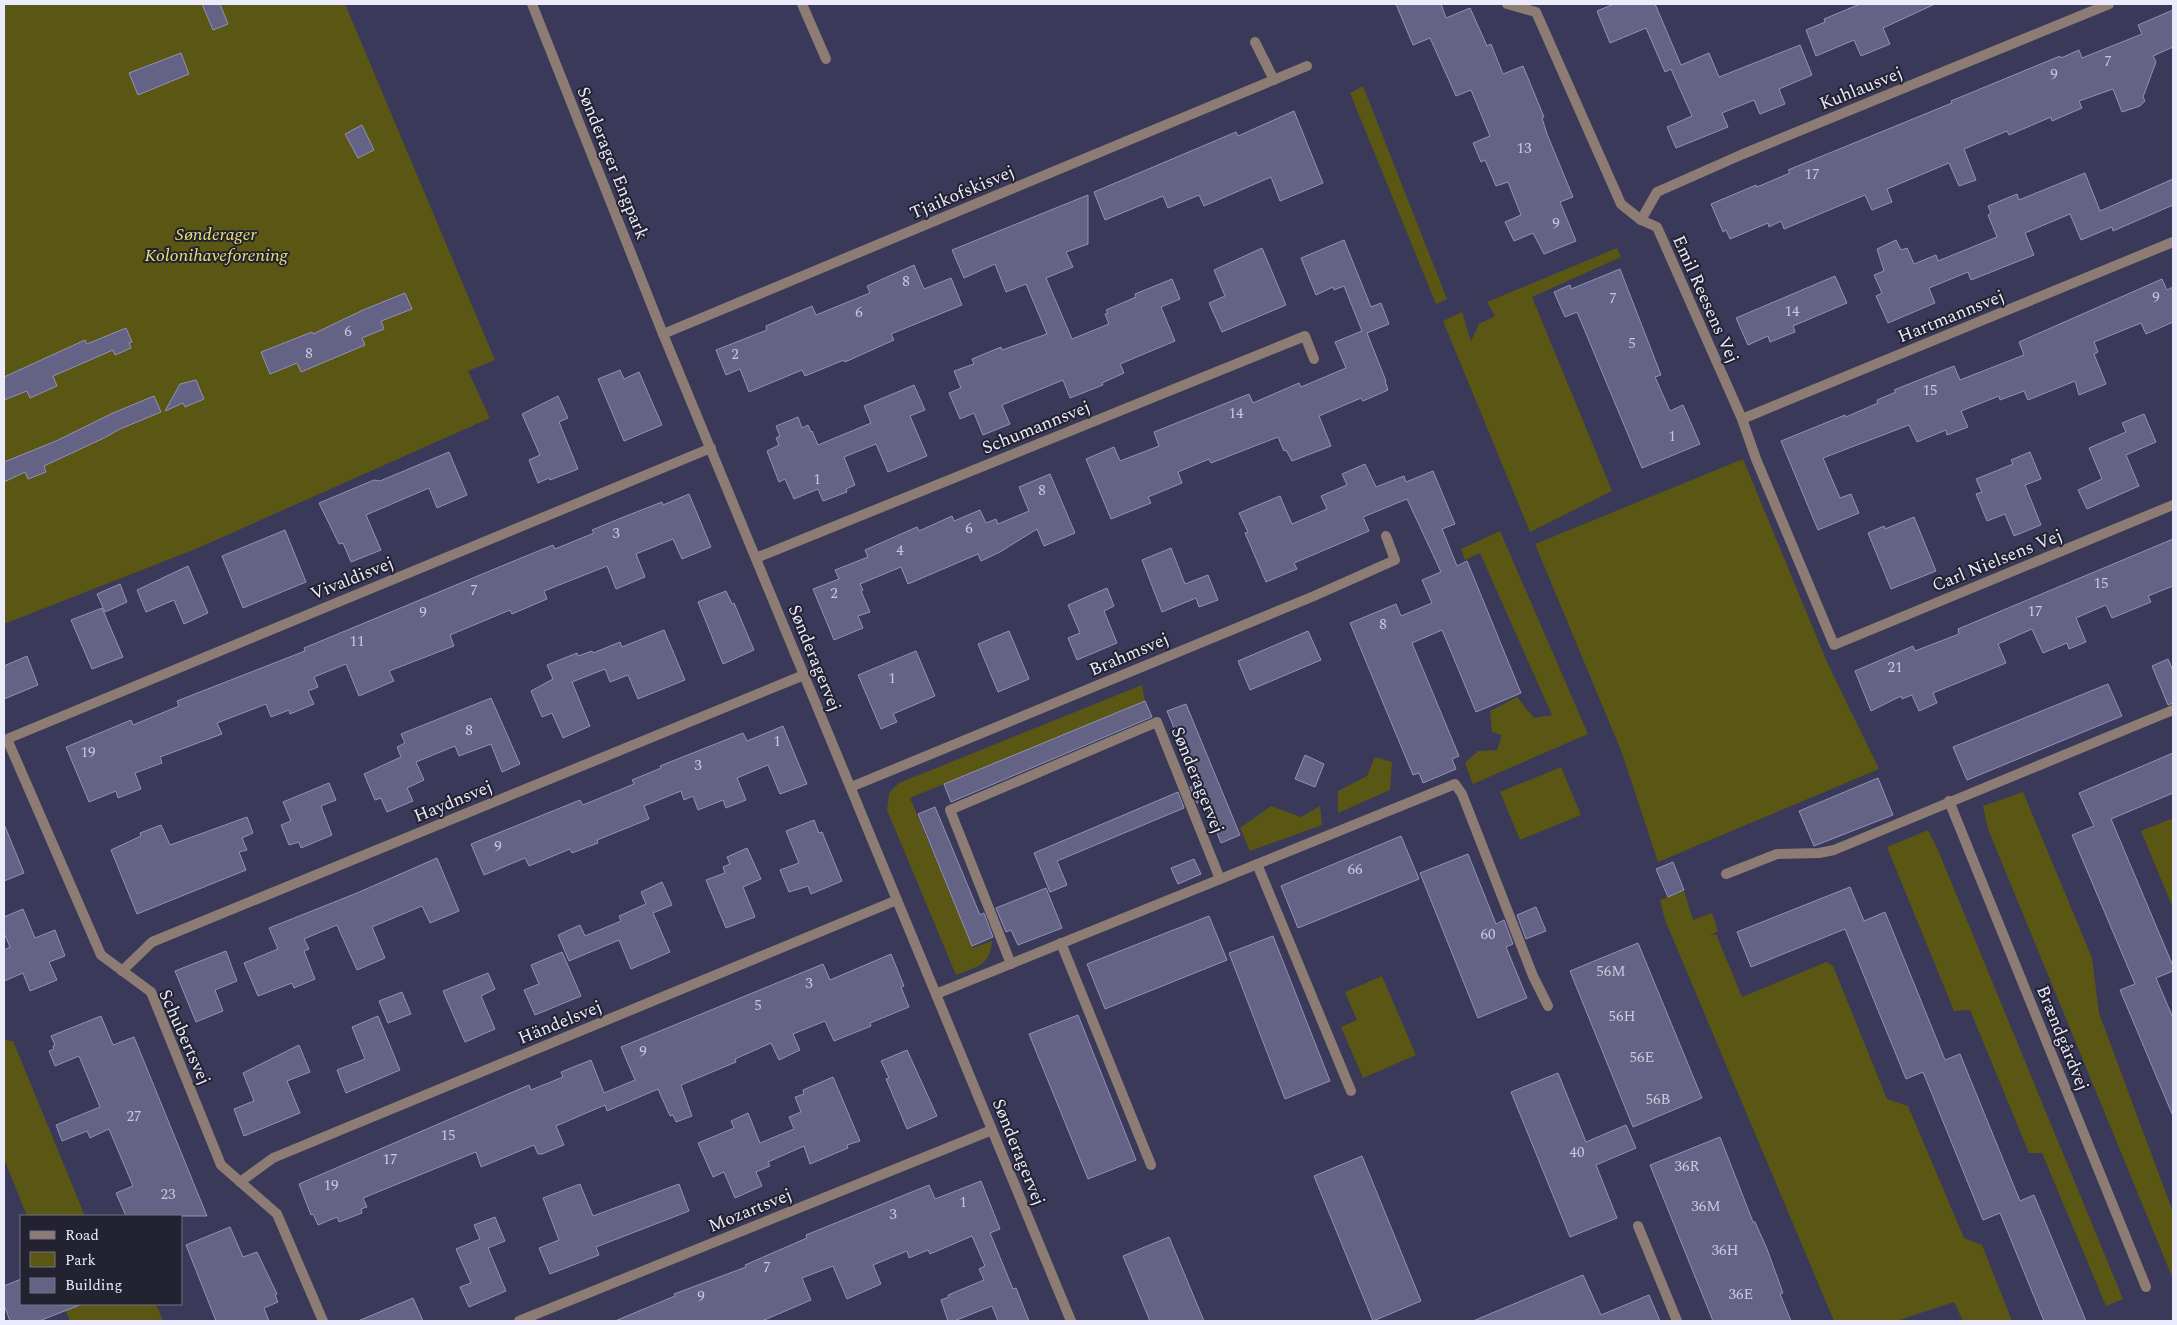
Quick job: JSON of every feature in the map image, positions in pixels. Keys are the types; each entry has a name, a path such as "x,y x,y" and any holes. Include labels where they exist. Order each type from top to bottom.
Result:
{"street":[{"name":"Sønderager Engpark","path":"532,4 664,334"},
{"path":"802,4 826,59"},
{"name":"Emil Reesens Vej","path":"1508,4 1536,12 1621,204 1641,220 1656,227 1742,419 1752,450 1834,645"},
{"name":"Kuhlausvej","path":"1641,220 1657,192 1752,150 2109,4"},
{"path":"1255,42 1274,80"},
{"name":"Tjaikofskisvej","path":"664,334 1306,66"},
{"name":"Hartmannsvej","path":"1742,419 2173,242"},
{"name":"Sønderagervej","path":"664,334 1071,1321"},
{"name":"Schumannsvej","path":"756,558 1305,336 1314,359"},
{"name":"Vivaldisvej","path":"7,739 711,448"},
{"name":"Carl Nielsens Vej","path":"1834,645 2173,505"},
{"name":"Brahmsvej","path":"851,787 1314,596 1395,560 1386,536"},
{"name":"Haydnsvej","path":"122,971 152,942 804,675"},
{"path":"1726,874 1778,854 1819,853 1834,850 2173,710"},
{"name":"Sønderagervej","path":"1011,964 950,810 1157,722 1220,879"},
{"name":"Schubertsvej","path":"7,739 101,955 151,992 221,1165 277,1214 323,1321"},
{"path":"936,994 1455,784 1462,794 1533,976 1548,1006"},
{"name":"Brændgårdvej","path":"1949,801 2146,1287"},
{"path":"1257,864 1351,1091"},
{"name":"Händelsvej","path":"240,1182 272,1158 897,900"},
{"path":"1061,943 1151,1164"},
{"name":"Mozartsvej","path":"519,1321 992,1130"},
{"path":"1638,1226 1677,1321"}],"green space":[{"name":"Sønderager Kolonihaveforening","path":"4,4 345,4 495,360 468,371 490,418 198,548 4,624"},
{"path":"1363,86 1447,299 1436,304 1350,93"},
{"path":"1617,248 1621,257 1532,297 1612,491 1530,532 1443,321 1462,312 1471,341 1479,324 1495,316 1487,302"},
{"path":"1743,459 1827,662 1879,769 1658,862 1622,753 1535,544"},
{"path":"1500,531 1588,734 1473,784 1465,763 1478,751 1497,750 1502,735 1492,732 1490,711 1517,697 1534,718 1552,715 1480,553 1465,560 1461,549"},
{"path":"1142,685 1145,702 910,798 973,948 992,941 991,949 985,961 956,975 887,810 889,793 899,783"},
{"path":"1375,757 1392,762 1390,790 1338,813 1338,791 1367,776"},
{"path":"1561,767 1581,815 1520,840 1500,792"},
{"path":"2023,792 2092,958 2099,1013 2173,1212 2173,1279 1988,829 1983,806"},
{"path":"1271,806 1301,817 1320,806 1322,825 1250,851 1240,828"},
{"path":"2173,818 2173,908 2141,831"},
{"path":"1928,830 1938,850 2123,1299 2106,1306 2042,1153 2029,1153 1970,1010 1954,1011 1887,847"},
{"path":"1684,891 1693,920 1712,913 1718,931 1709,936 1716,934 1742,997 1826,962 1833,966 1887,1099 1908,1106 1964,1238 1982,1245 2012,1321 1963,1321 1954,1302 1896,1321 1834,1321 1665,920 1660,900"},
{"path":"1382,976 1416,1055 1363,1078 1341,1027 1357,1020 1345,992"},
{"path":"4,1040 13,1041 85,1215 27,1215 4,1159"},
{"path":"63,1305 156,1305 163,1321 70,1321"}],"building":[{"path":"202,4 220,4 228,24 213,30"},
{"path":"1396,4 1441,4 1446,18 1470,8 1487,46 1491,44 1503,74 1523,66 1544,117 1542,118 1547,134 1573,197 1560,202 1576,241 1544,254 1533,233 1514,241 1505,222 1521,215 1508,182 1496,186 1485,160 1481,162 1473,143 1490,136 1471,90 1456,96 1430,38 1413,45"},
{"path":"1614,4 1655,4 1681,65 1709,53 1719,77 1800,45 1812,75 1779,89 1785,104 1760,114 1754,100 1722,113 1728,127 1676,148 1667,127 1692,116 1671,69 1665,72 1646,28 1610,43 1597,11"},
{"path":"1860,4 1935,4 1883,28 1890,44 1861,56 1854,40 1816,56 1806,30 1825,22 1824,19"},
{"path":"2173,10 2173,47 2153,56 2156,62 2143,97 2145,101 2140,106 2122,112 2113,89 2079,101 2082,108 2052,121 2051,117 2009,135 2007,131 1964,149 1976,180 1959,186 1949,163 1887,189 1892,202 1872,210 1865,195 1784,229 1781,221 1769,227 1768,223 1730,239 1726,230 1723,232 1711,204 1756,185 1757,187 1790,173 1788,170 1952,103 1951,101 2060,56 2061,58 2079,50 2082,58 2142,34 2138,25"},
{"path":"181,53 189,74 138,95 129,73"},
{"path":"1294,111 1323,183 1280,201 1271,177 1204,206 1199,195 1168,208 1163,196 1105,220 1094,192 1236,132 1238,136"},
{"path":"362,125 374,150 358,158 345,134"},
{"path":"2085,173 2100,211 2173,179 2173,205 2113,231 2112,227 2081,240 2070,214 2025,233 2034,255 1971,280 1968,272 1929,288 1935,303 1888,323 1876,296 1882,293 1874,275 1884,271 1877,249 1896,240 1901,250 1907,248 1914,264 1936,255 1938,261 1997,237 1988,215 1991,213 1988,206 2017,194 2019,200"},
{"path":"1088,195 1088,244 1066,252 1073,267 1046,278 1072,339 1109,324 1105,314 1108,313 1106,310 1136,297 1135,294 1172,279 1180,299 1161,307 1175,341 1120,364 1124,373 1102,383 1103,385 1070,398 1063,380 1002,405 1010,424 983,435 974,413 960,419 949,393 961,388 954,371 974,364 972,359 1001,347 1002,350 1047,334 1026,284 1006,292 995,264 964,278 952,250"},
{"path":"1344,240 1371,307 1381,303 1389,324 1367,333 1388,390 1363,401 1361,398 1319,416 1331,446 1292,461 1286,450 1284,451 1278,437 1211,463 1209,459 1178,472 1182,483 1148,497 1151,503 1111,519 1086,459 1114,447 1120,461 1159,446 1154,432 1249,394 1253,403 1299,383 1301,387 1346,368 1335,342 1362,331 1344,286 1334,290 1333,287 1316,295 1301,258"},
{"path":"1262,248 1286,305 1222,332 1209,303 1225,296 1214,270"},
{"path":"914,265 924,289 951,278 962,305 891,334 894,340 845,362 844,360 805,376 802,370 749,392 740,369 726,375 716,350 767,330 766,326 812,306 816,315 870,293 867,286"},
{"path":"1620,269 1661,375 1655,377 1670,411 1683,405 1700,444 1642,468 1577,312 1565,317 1554,292 1570,285 1571,289"},
{"path":"1835,276 1847,303 1793,326 1795,332 1770,342 1768,336 1748,345 1736,318"},
{"path":"2162,279 2167,290 2173,287 2173,322 2146,334 2141,323 2094,342 2098,352 2094,354 2106,384 2079,395 2075,381 2028,400 2024,391 2000,400 1999,396 1961,411 1968,427 1947,435 1946,430 1917,442 1909,425 1823,458 1840,498 1851,494 1859,513 1818,530 1781,441 1845,415 1846,417 1878,403 1877,400 1896,392 1894,390 1954,366 1960,380 2024,355 2019,342"},
{"path":"405,293 412,309 381,321 384,329 362,338 365,345 301,372 297,363 270,374 261,352 312,332 313,334 363,310"},
{"path":"126,328 132,342 129,343 131,348 115,355 113,350 53,376 57,386 30,398 27,391 4,400 4,377 85,340 87,344"},
{"path":"620,370 624,379 639,372 662,425 624,441 598,379"},
{"path":"196,380 204,399 185,407 183,403 165,411 180,384"},
{"path":"914,385 925,410 910,416 927,456 888,472 876,444 844,457 855,485 846,489 847,492 823,501 818,489 794,499 785,479 779,482 767,451 779,445 776,438 780,436 776,426 798,417 802,428 808,425 818,445 871,423 864,406"},
{"path":"154,396 161,412 120,429 44,466 46,472 28,479 25,472 4,482 4,462 56,441 113,413"},
{"path":"558,396 568,418 559,422 578,469 538,483 529,460 540,455 522,414"},
{"path":"2144,414 2156,442 2126,455 2139,486 2087,509 2078,490 2102,479 2089,448 2126,432 2122,423"},
{"path":"449,452 467,495 437,508 429,488 366,515 381,550 351,562 343,543 339,544 319,503 374,480 380,481"},
{"path":"2030,452 2041,479 2025,485 2041,525 2014,536 2005,514 1987,521 1976,494 1982,492 1976,479 2013,464 2011,460"},
{"path":"1365,464 1376,487 1404,476 1406,482 1433,471 1455,524 1442,529 1457,566 1467,561 1521,693 1476,712 1442,630 1412,643 1459,756 1452,759 1456,769 1423,783 1419,773 1413,775 1350,623 1396,604 1401,616 1432,603 1422,580 1441,572 1407,499 1363,517 1369,531 1294,563 1297,569 1266,582 1245,533 1248,532 1239,513 1280,496 1292,524 1327,509 1321,496 1347,485 1342,474"},
{"path":"1050,474 1075,533 1044,546 1037,529 1000,552 981,561 978,554 908,584 901,567 860,584 870,612 858,616 863,628 834,640 813,589 839,579 835,570 868,557 865,550 917,527 919,531 952,516 954,521 980,510 986,523 996,519 998,524 1029,511 1019,487"},
{"path":"689,494 711,547 682,559 673,539 636,554 645,577 616,589 607,566 544,591 547,599 512,614 510,610 450,635 454,646 389,671 394,681 359,696 346,664 314,677 318,687 308,691 314,704 290,714 289,710 271,717 266,704 217,723 222,734 160,757 162,763 135,773 141,789 118,798 116,791 89,802 66,747 131,720 133,725 179,706 177,701 305,651 304,648 553,545 555,549 594,533 592,530 621,518 662,502 663,505"},
{"path":"1914,517 1936,571 1891,589 1868,533 1884,526 1885,529"},
{"path":"285,530 306,582 243,608 222,556"},
{"path":"2173,539 2173,586 2148,596 2151,602 2112,618 2106,605 2076,618 2086,642 2069,649 2067,643 2043,653 2032,629 1998,644 2006,663 1933,693 1937,703 1919,711 1912,695 1902,699 1901,696 1871,711 1855,671 1913,646 1915,651 1959,634 1958,629"},
{"path":"1171,548 1185,584 1208,575 1218,600 1199,607 1196,598 1162,612 1142,560"},
{"path":"188,566 208,613 184,624 174,600 146,612 137,590"},
{"path":"120,584 127,602 105,612 97,594"},
{"path":"1107,588 1114,606 1104,611 1117,643 1077,660 1068,638 1080,633 1068,605"},
{"path":"726,591 732,604 734,603 754,650 723,664 698,602"},
{"path":"102,608 123,657 92,669 71,620"},
{"path":"664,630 685,680 638,699 628,675 610,682 605,669 572,682 590,726 563,738 552,713 542,717 531,691 553,679 547,665 577,653 578,656 592,651 593,653 620,642 622,647"},
{"path":"1009,631 1029,679 998,692 978,644"},
{"path":"1308,631 1321,660 1250,690 1238,661"},
{"path":"916,651 935,696 893,714 897,722 881,729 858,675"},
{"path":"27,656 38,685 4,699 4,666"},
{"path":"2168,659 2173,671 2173,703 2168,705 2152,666"},
{"path":"2108,684 2122,716 1967,780 1953,747"},
{"path":"491,698 520,764 502,772 491,744 459,756 455,746 416,762 424,780 407,788 413,801 387,812 381,798 375,800 364,774 401,757 397,747 405,743 401,734"},
{"path":"1145,701 1152,717 951,802 944,784"},
{"path":"1186,704 1240,835 1221,843 1204,800 1197,803 1190,787 1197,784 1167,711"},
{"path":"783,726 807,784 780,794 768,765 737,778 746,800 726,808 723,800 698,810 693,796 684,800 681,791 644,806 649,819 597,840 598,843 572,853 570,849 529,866 525,858 484,875 471,844 580,800 583,805 634,784 632,780 661,768 660,766 743,733 747,741"},
{"path":"2173,753 2173,793 2111,819 2173,966 2173,971 2156,978 2173,1018 2173,1116 2120,990 2135,984 2072,835 2094,826 2079,793"},
{"path":"1305,755 1324,764 1315,787 1295,779"},
{"path":"1878,778 1893,815 1814,846 1799,811"},
{"path":"329,783 336,800 321,806 332,835 301,848 299,842 289,845 281,825 291,821 283,802"},
{"path":"1178,792 1184,808 1057,861 1067,885 1050,892 1034,853"},
{"path":"935,807 980,915 984,913 993,937 972,946 918,814"},
{"path":"247,817 253,833 242,838 247,850 239,852 246,870 137,914 111,850 141,836 140,833 161,825 170,845"},
{"path":"814,820 819,833 822,832 842,881 811,894 808,886 789,892 780,870 799,863 786,831"},
{"path":"4,824 24,873 4,881"},
{"path":"1401,836 1419,879 1298,928 1281,886"},
{"path":"747,848 761,879 743,887 755,917 726,928 706,880 725,873 723,867 730,864 727,857"},
{"path":"1468,854 1496,924 1504,920 1513,944 1506,947 1527,998 1478,1018 1420,873"},
{"path":"437,858 459,911 430,923 422,906 372,927 385,958 357,970 337,925 304,939 309,949 304,951 315,979 294,988 292,983 258,996 244,963 278,949 269,928 357,893"},
{"path":"1194,859 1201,874 1178,884 1171,868"},
{"path":"1673,862 1684,890 1668,897 1656,869"},
{"path":"662,882 672,905 653,913 670,952 631,969 619,940 569,961 558,935 580,925 585,936 621,921 619,916 646,904 641,892"},
{"path":"1850,887 1864,921 1885,912 1945,1060 1960,1054 2020,1201 2034,1195 2086,1321 2044,1321 2000,1213 1983,1220 1923,1072 1906,1079 1845,929 1751,967 1737,932"},
{"path":"1046,888 1062,928 1018,945 1011,930 1006,932 996,908"},
{"path":"1536,907 1546,931 1526,939 1517,915"},
{"path":"23,909 35,938 55,930 65,956 49,962 57,980 30,991 23,973 4,981 4,950 10,947 4,933 4,917"},
{"path":"1209,916 1227,960 1105,1009 1087,964"},
{"path":"1273,936 1330,1081 1285,1099 1229,953"},
{"path":"1638,943 1702,1098 1633,1127 1570,971"},
{"path":"226,951 237,981 215,990 223,1011 196,1022 175,971"},
{"path":"562,952 581,996 535,1015 524,990 539,984 531,965"},
{"path":"891,954 904,986 901,987 909,1007 870,1023 871,1026 834,1041 825,1021 793,1034 800,1050 779,1060 771,1043 735,1059 736,1062 681,1085 692,1116 676,1122 673,1115 670,1116 658,1089 607,1111 605,1105 556,1126 564,1145 542,1154 538,1154 534,1145 481,1167 476,1152 363,1198 367,1207 361,1209 362,1213 339,1222 337,1217 318,1225 313,1214 311,1215 299,1184 529,1085 531,1090 563,1077 561,1072 591,1060 604,1093 635,1080 621,1047 823,964 830,980"},
{"path":"488,973 495,989 481,996 495,1029 465,1042 443,991"},
{"path":"402,992 411,1014 388,1023 379,1001"},
{"path":"1078,1015 1136,1160 1088,1179 1029,1034"},
{"path":"101,1016 113,1045 134,1037 207,1216 126,1215 116,1193 133,1186 109,1129 90,1138 87,1131 62,1141 56,1125 100,1107 79,1056 55,1066 49,1051 54,1049 53,1046 55,1045 51,1036"},
{"path":"378,1016 400,1070 346,1093 337,1070 365,1059 352,1027"},
{"path":"299,1045 310,1072 287,1081 300,1113 244,1136 234,1109 254,1101 243,1073"},
{"path":"907,1050 937,1116 907,1129 886,1079 889,1078 881,1061"},
{"path":"1558,1073 1586,1142 1626,1125 1636,1148 1596,1165 1617,1218 1570,1237 1511,1092"},
{"path":"833,1077 860,1141 847,1145 848,1148 810,1164 804,1146 768,1162 770,1166 756,1172 762,1186 735,1198 724,1172 713,1177 698,1143 734,1128 731,1121 748,1113 760,1143 794,1129 789,1117 801,1112 795,1097 804,1094 803,1090"},
{"path":"1720,1137 1753,1222 1755,1222 1767,1249 1783,1293 1780,1294 1791,1321 1713,1321 1650,1165"},
{"path":"1362,1156 1421,1301 1373,1321 1314,1176"},
{"path":"981,1181 1000,1229 990,1233 1013,1289 1016,1288 1029,1321 998,1321 992,1306 954,1321 948,1321 941,1300 949,1297 948,1295 984,1280 979,1269 985,1266 972,1236 930,1254 928,1250 909,1258 907,1251 873,1265 881,1284 847,1299 833,1266 802,1278 811,1300 762,1321 615,1321 675,1296 674,1294 746,1267 745,1265 807,1238 806,1235 929,1185 935,1199"},
{"path":"580,1184 593,1216 679,1184 689,1211 596,1247 599,1255 550,1274 539,1248 559,1240 543,1198"},
{"path":"495,1217 505,1241 488,1248 506,1291 469,1307 460,1287 471,1283 456,1249 480,1239 474,1225"},
{"path":"230,1227 243,1257 257,1252 277,1294 275,1295 278,1302 264,1308 269,1321 216,1321 186,1245"},
{"path":"1169,1237 1204,1321 1150,1321 1123,1256"},
{"path":"1583,1275 1601,1315 1649,1295 1660,1321 1473,1321"},
{"path":"20,1279 20,1305 80,1305 39,1321 10,1321 4,1305 4,1286"},
{"path":"413,1298 423,1321 358,1321"}]}
